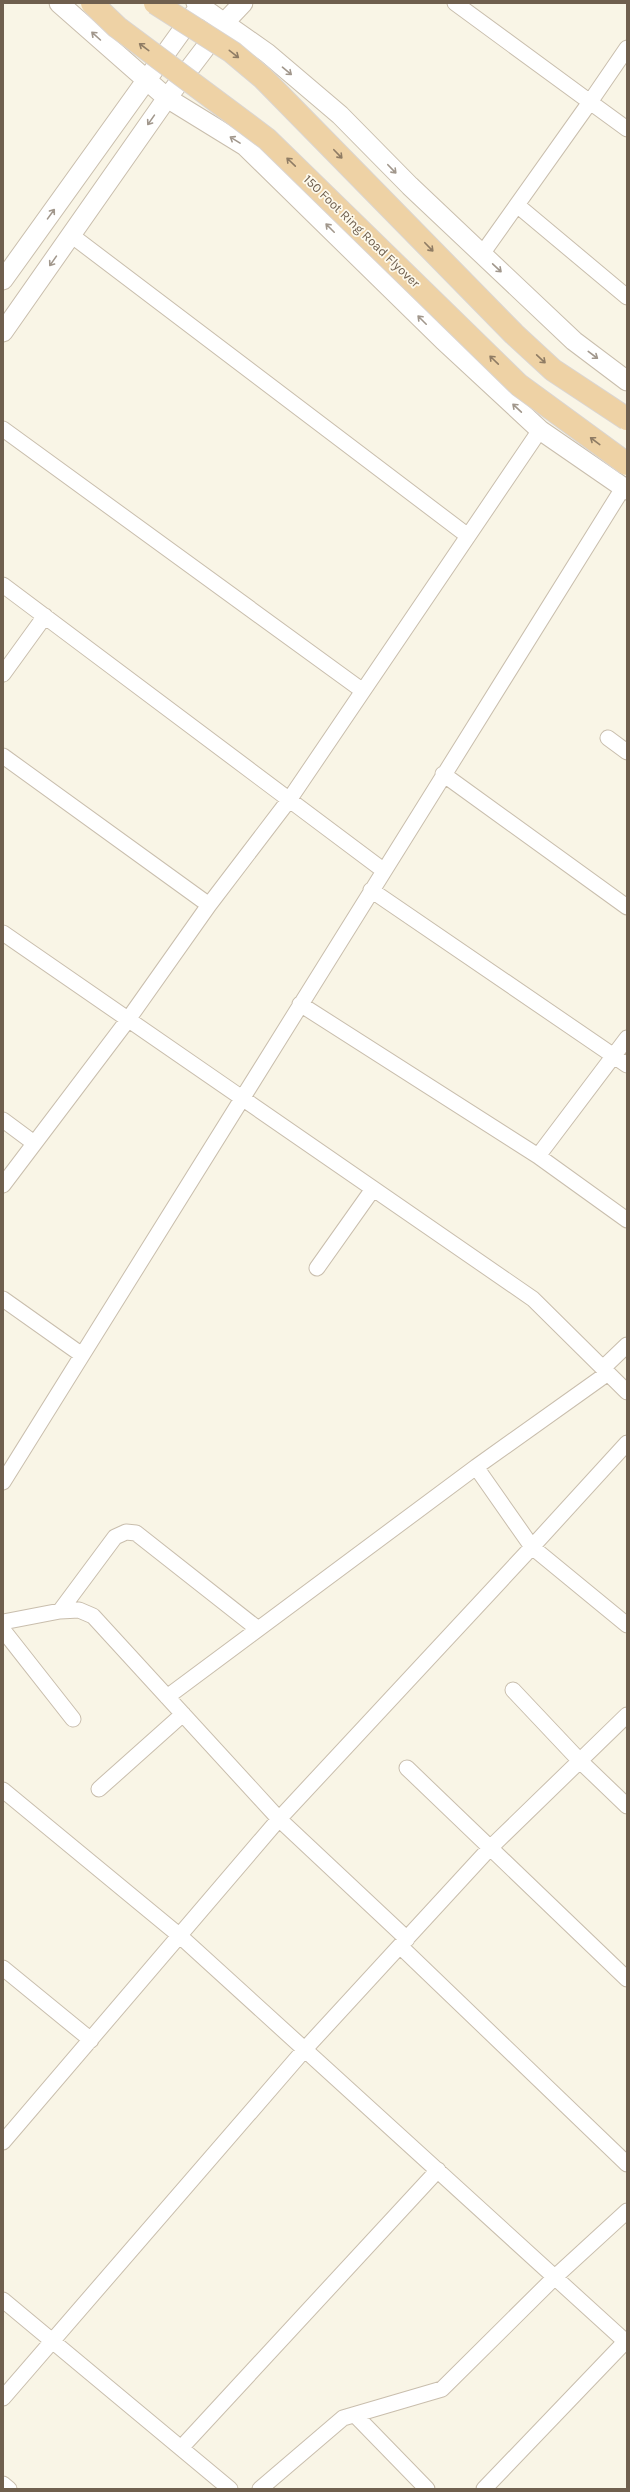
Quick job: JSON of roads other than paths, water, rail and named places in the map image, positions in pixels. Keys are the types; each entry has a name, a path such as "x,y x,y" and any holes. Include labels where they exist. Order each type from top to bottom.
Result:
{"highway":[{"name":"150 Foot Ring Road Flyover","path":"92,3 117,27 267,139 519,385 627,464"},
{"path":"155,3 232,52 263,78 514,334 553,370 627,419"}],"street":[{"path":"3,1482 443,774 625,489 540,430 443,340 245,146 167,98 59,3"},
{"path":"3,332 167,98 225,22 243,3"},
{"path":"455,3 627,129"},
{"path":"3,280 146,81 199,4 267,53 340,115 410,186 574,341 627,381"},
{"path":"482,254 627,48"},
{"path":"517,205 627,298"},
{"path":"71,235 468,536"},
{"path":"3,429 363,691"},
{"path":"3,1185 127,1021 209,905 290,800 540,430"},
{"path":"3,585 383,870"},
{"path":"3,674 45,616"},
{"path":"608,738 627,752"},
{"path":"3,756 209,905"},
{"path":"443,774 627,907"},
{"path":"371,890 627,1065"},
{"path":"3,933 127,1021 242,1098 534,1299 627,1392"},
{"path":"300,1004 538,1156 627,1220"},
{"path":"538,1156 627,1038"},
{"path":"3,1120 34,1143"},
{"path":"317,1268 373,1189"},
{"path":"3,1299 82,1355"},
{"path":"167,1696 606,1371 627,1344"},
{"path":"5,2137 91,2040 279,1819 532,1548 627,1443"},
{"path":"476,1467 532,1548 627,1626"},
{"path":"60,1611 115,1537 126,1532 136,1533 258,1629"},
{"path":"3,1622 60,1611 79,1610 93,1616 279,1819 627,2164"},
{"path":"3,1630 73,1719"},
{"path":"513,1690 580,1761 627,1806"},
{"path":"100,1789 183,1714"},
{"path":"3,2398 305,2049 489,1849 627,1715"},
{"path":"407,1768 489,1849 627,1980"},
{"path":"3,1790 180,1936 626,2342 484,2489"},
{"path":"3,1968 91,2040"},
{"path":"181,2448 438,2170"},
{"path":"260,2489 343,2418 442,2389 555,2277 627,2211"},
{"path":"3,2300 230,2489"},
{"path":"355,2415 427,2489"},
{"path":"3,2484 9,2489"}]}
